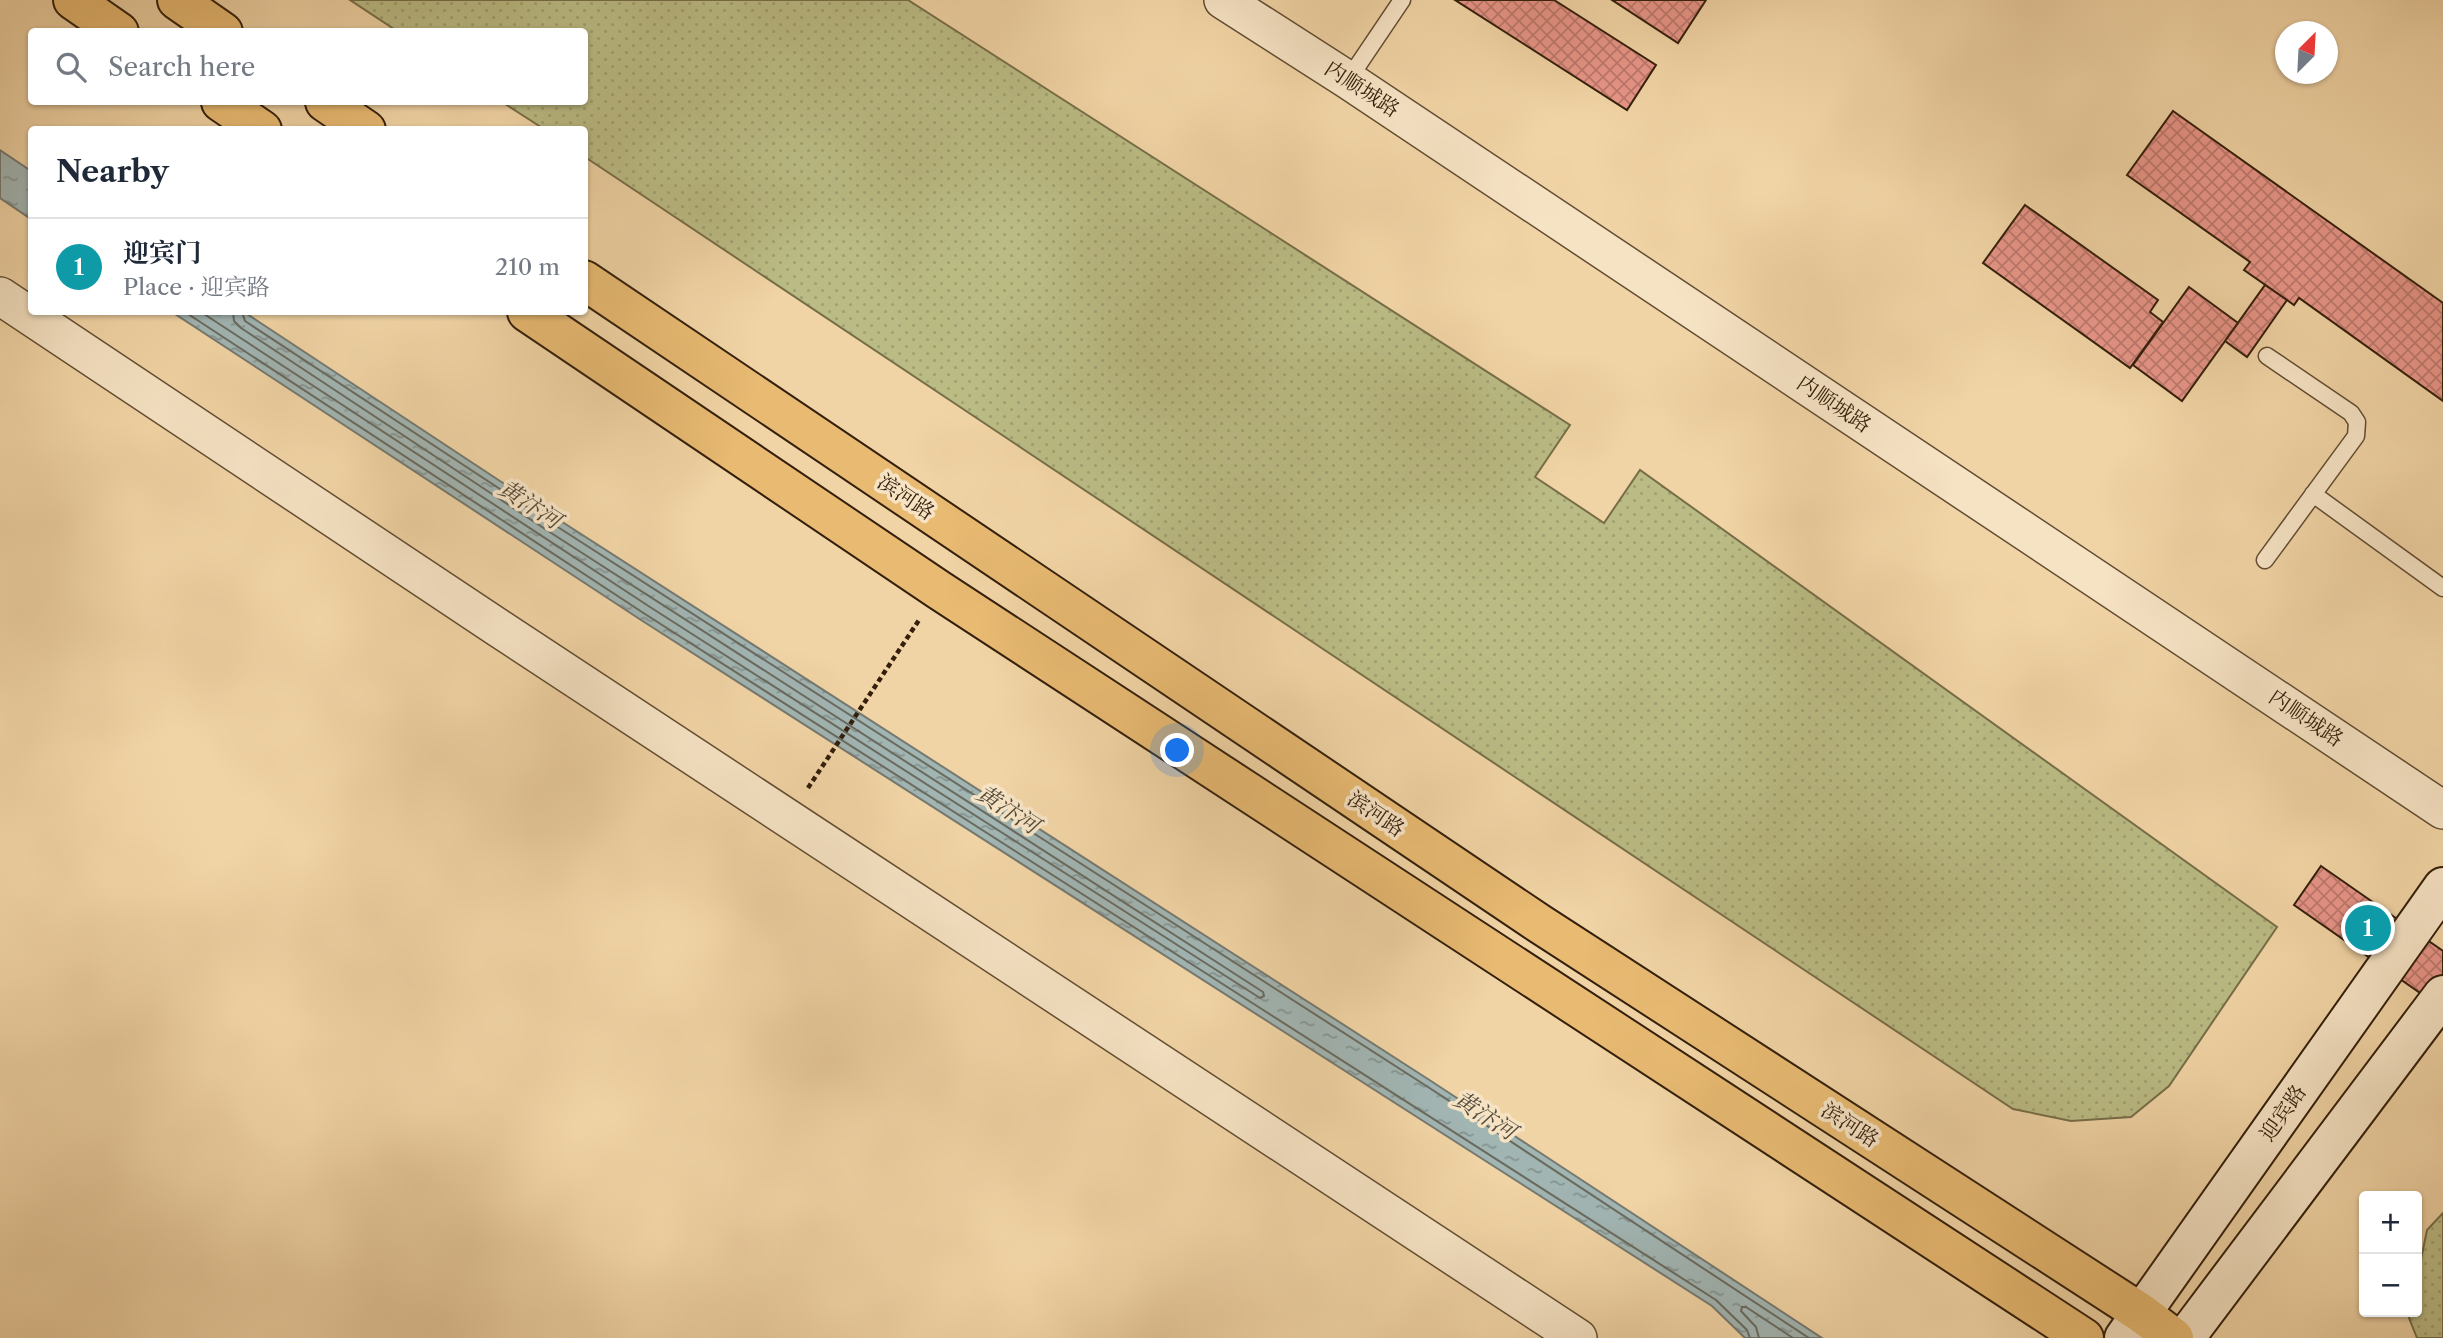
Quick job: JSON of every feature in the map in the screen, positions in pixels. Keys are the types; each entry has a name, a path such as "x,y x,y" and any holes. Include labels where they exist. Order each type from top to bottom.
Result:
{"main road":[{"path":"73,0 113,28"},
{"path":"177,0 217,28"},
{"path":"225,105 256,126"},
{"path":"329,105 360,126"},
{"name":"滨河路","path":"588,283 2133,1326 2174,1338"},
{"path":"531,315 939,590 2084,1338"},
{"name":"迎宾路","path":"2133,1326 2443,887"},
{"path":"2185,1338 2443,995"}],"street":[{"name":"内顺城路","path":"1223,0 1348,80 2443,810"},
{"path":"0,296 28,315"},
{"path":"29,315 1578,1338"}],"lane":[{"path":"1348,80 1402,0"},
{"path":"2265,560 2356,436 2357,422 2351,413 2267,356"},
{"path":"2314,494 2443,588"}],"path":[{"path":"788,818 939,590"}],"green space":[{"path":"350,0 908,0 1570,425 1535,477 1604,523 1640,470 2277,927 2169,1086 2131,1117 2071,1121 2013,1109 588,159 588,126 539,126 507,105 588,105 588,28 392,28"},
{"path":"2443,1213 2443,1338 2417,1338 2409,1318 2422,1317 2422,1254 2427,1230"}],"water":[{"path":"0,150 28,169 28,217 0,198"},
{"name":"黄汴河","path":"177,315 249,315 553,516 1431,1081 1822,1338 1745,1338 1712,1306 641,620"}],"building":[{"path":"1455,0 1554,0 1656,65 1627,110"},
{"path":"1612,0 1706,0 1678,43"},
{"path":"2173,111 2443,303 2443,401 2299,298 2294,305 2244,270 2250,262 2127,175"},
{"path":"2025,205 2158,300 2150,312 2163,322 2130,368 1983,263"},
{"path":"2265,285 2287,300 2247,357 2225,341"},
{"path":"2189,287 2238,323 2182,401 2133,365"},
{"path":"2321,866 2443,951 2443,1009 2294,905"}],"place":[{"name":"迎宾门","path":"2368,928"}]}
